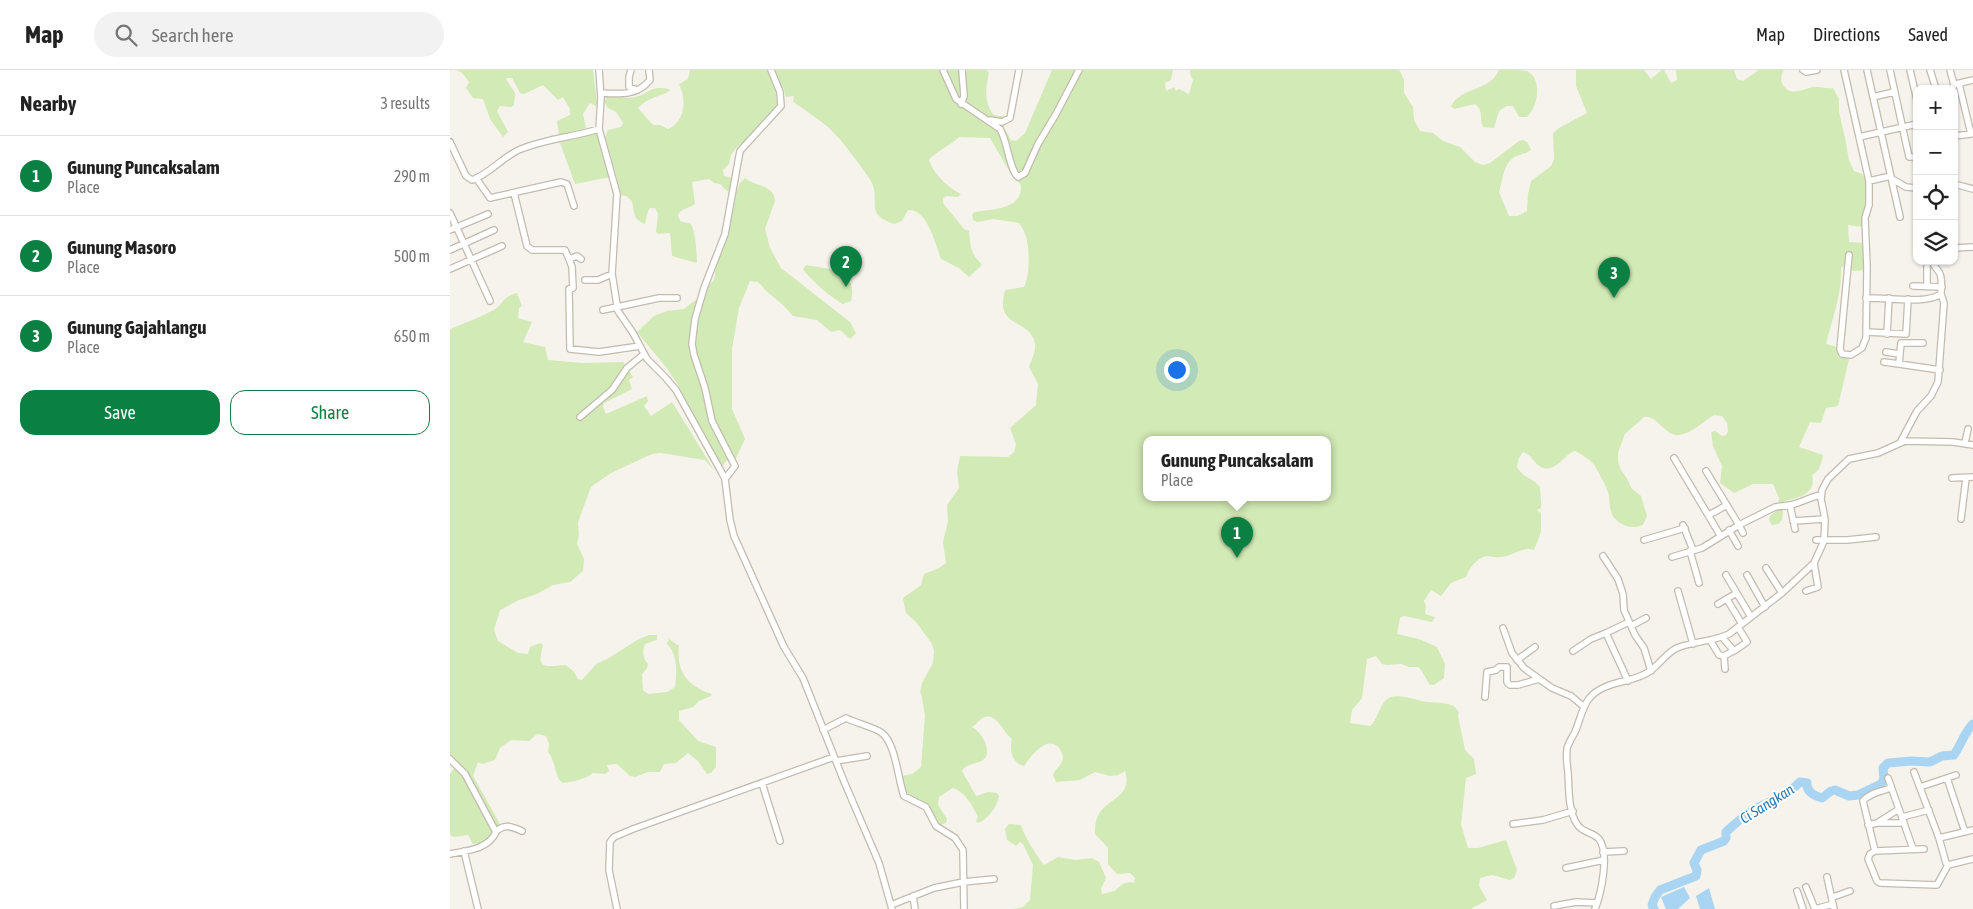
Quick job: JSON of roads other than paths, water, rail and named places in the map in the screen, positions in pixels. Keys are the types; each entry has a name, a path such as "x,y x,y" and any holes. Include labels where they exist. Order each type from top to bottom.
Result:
{"street":[{"path":"599,70 601,93 599,129 617,194 612,274 617,307 621,317 644,354 676,390 725,479 734,536 784,647 801,673 882,872 892,907 934,888 963,882 994,879"},
{"path":"631,70 628,77 629,88 637,90"},
{"path":"601,93 627,94 636,92 650,80 650,70"},
{"path":"725,479 735,466 712,421 705,388 696,363 692,344 695,319 727,226 740,151 781,106 780,92 771,70"},
{"path":"961,104 964,96 962,70"},
{"path":"985,119 1002,122 1010,118 1019,70"},
{"path":"944,71 954,94 961,104 1000,129 1004,136 1013,171 1018,177 1022,176 1079,70"},
{"path":"1803,70 1806,72 1816,70"},
{"path":"1844,70 1869,181 1869,207 1865,218 1865,344 1851,355 1842,354 1840,344 1849,255"},
{"path":"1867,70 1900,217"},
{"path":"1890,70 1909,157 1913,157"},
{"path":"1910,70 1914,85"},
{"path":"1930,70 1935,85"},
{"path":"1950,70 1955,85"},
{"path":"1958,85 1973,80"},
{"path":"1873,97 1894,92"},
{"path":"1958,94 1972,133 1958,135"},
{"path":"1859,137 1913,125"},
{"path":"450,143 466,176 472,180 519,149 599,129"},
{"path":"476,178 490,198 561,182 567,184 574,206"},
{"path":"1869,181 1891,178 1906,187 1913,188"},
{"path":"1958,185 1973,189"},
{"path":"514,193 527,246 532,250 565,250 572,267 573,288 569,289 570,349 599,352 640,346"},
{"path":"450,213 490,301"},
{"path":"450,230 488,214"},
{"path":"450,250 494,230"},
{"path":"450,269 502,246"},
{"path":"1958,248 1973,247"},
{"path":"569,259 577,256 581,259"},
{"path":"1927,265 1927,286"},
{"path":"1901,441 1917,410 1937,387 1944,308 1940,275 1934,265"},
{"path":"585,280 598,280 612,274"},
{"path":"1913,286 1942,287"},
{"path":"1866,298 1930,299 1941,294"},
{"path":"603,310 666,297 677,298"},
{"path":"1887,334 1889,298"},
{"path":"1866,332 1905,335 1907,333 1908,299"},
{"path":"1899,364 1901,342 1922,343"},
{"path":"1886,352 1899,354"},
{"path":"580,417 612,390 627,368 644,354"},
{"path":"1884,362 1940,370"},
{"path":"1965,443 1968,430"},
{"path":"1554,906 1576,902 1596,906 1602,888 1604,860 1600,840 1579,827 1572,811 1569,791 1567,748 1574,734 1583,706 1603,688 1628,681 1651,671 1670,652 1678,648 1722,637 1766,607 1782,593 1814,563 1824,540 1825,519 1821,495 1828,479 1849,459 1856,456 1878,453 1901,441 1965,443 1973,445"},
{"path":"1674,458 1720,535"},
{"path":"1706,470 1743,533"},
{"path":"1952,478 1973,477"},
{"path":"1961,519 1966,478"},
{"path":"1672,558 1702,548 1720,535 1775,507 1800,503 1809,497 1821,495"},
{"path":"1709,515 1728,505"},
{"path":"1790,505 1795,529"},
{"path":"1793,521 1825,519"},
{"path":"1644,540 1684,526 1699,583"},
{"path":"1730,530 1738,546"},
{"path":"1816,540 1876,537"},
{"path":"1604,556 1614,570 1620,584 1623,594 1623,605 1630,624 1644,648 1651,671"},
{"path":"1806,591 1818,587 1814,563"},
{"path":"1766,568 1782,593"},
{"path":"1726,575 1751,618"},
{"path":"1747,575 1766,607"},
{"path":"1678,591 1693,644"},
{"path":"1718,604 1736,594"},
{"path":"1710,640 1718,654 1724,656 1747,642 1728,601"},
{"path":"1574,651 1591,639 1646,618"},
{"path":"1503,628 1512,653 1524,668 1552,688 1571,696 1583,706"},
{"path":"1606,633 1628,681"},
{"path":"1722,637 1733,651"},
{"path":"1517,660 1535,647"},
{"path":"1724,656 1725,669"},
{"path":"1485,697 1487,672 1499,667 1507,666 1508,682 1510,685 1518,685 1539,679"},
{"path":"823,730 846,718 885,735 896,760 904,796 926,807 936,826 955,838 962,848 964,861 964,909"},
{"path":"617,909 609,870 610,842 612,839 633,829 762,782 835,759 866,756"},
{"path":"450,759 465,774 496,832"},
{"path":"1914,772 1948,865"},
{"path":"1920,787 1956,775"},
{"path":"1888,778 1913,849"},
{"path":"1947,778 1965,832"},
{"path":"762,782 780,841"},
{"path":"1876,851 1862,804 1864,799 1891,788"},
{"path":"1877,823 1899,809"},
{"path":"1868,825 1903,820 1928,810"},
{"path":"1513,824 1543,820 1572,811"},
{"path":"450,854 487,844 494,838 500,827 504,826 522,831"},
{"path":"1939,838 1973,830"},
{"path":"1924,849 1876,851 1870,854 1868,859 1879,883 1937,885 1948,865 1973,858"},
{"path":"464,851 478,909"},
{"path":"1603,852 1624,851"},
{"path":"1566,868 1604,860"},
{"path":"1806,887 1815,909 1834,907 1827,877"},
{"path":"1798,891 1803,909"},
{"path":"1832,897 1850,891"},
{"path":"913,896 916,909"}],"water":[{"path":"1684,887 1690,898 1678,909 1666,909 1661,897"},
{"path":"1709,888 1715,909 1700,909 1696,896"}],"waterway":[{"name":"Ci Sangkan","path":"1654,909 1652,905 1660,890 1696,876 1697,870 1694,863 1701,850 1724,841 1726,832 1746,815 1784,795 1800,782 1807,783 1809,791 1822,798 1835,790 1849,796 1858,795 1881,784 1884,779 1883,768 1888,763 1930,762 1942,756 1954,755 1973,724"}],"place":[{"name":"Gunung Masoro","path":"846,287"},
{"name":"Gunung Gajahlangu","path":"1614,298"},
{"name":"Gunung Puncaksalam","path":"1237,558"}]}
